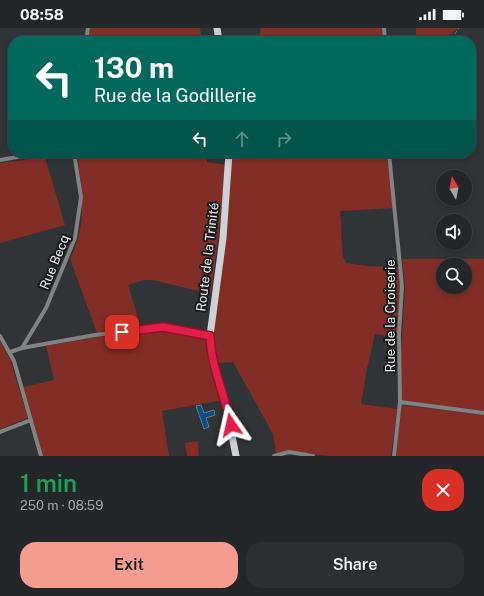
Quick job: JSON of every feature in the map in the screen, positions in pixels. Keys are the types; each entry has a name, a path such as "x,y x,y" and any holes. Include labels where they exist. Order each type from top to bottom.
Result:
{"main road":[{"name":"Route de la Trinité","path":"229,158 223,238 210,336 213,364 224,395 236,456"}],"street":[{"path":"0,160 11,158"},
{"name":"Rue Becq","path":"22,348 46,308 76,238 81,197 75,158"},
{"name":"Rue de la Croiserie","path":"389,158 402,286 399,334 400,402 394,456"},
{"path":"10,352 22,348 95,335 163,327 210,336"},
{"path":"0,336 14,361 41,456"},
{"path":"400,402 484,413"},
{"path":"0,432 30,420"},
{"path":"274,456 289,452 313,456"}],"path":[{"path":"452,36 459,28"}],"shaded area":[{"path":"90,28 200,28 201,36 89,36"},
{"path":"261,28 382,28 382,36 259,36"},
{"path":"416,28 458,28 448,36 416,36"},
{"path":"31,158 45,158 65,225 0,243 0,163"},
{"path":"78,158 207,158 207,162 227,165 211,294 153,280 144,280 128,285 141,328 97,333 70,259 76,246 81,220 81,180"},
{"path":"232,158 387,158 394,208 340,211 343,256 346,263 367,266 398,267 401,286 398,338 375,334 361,404 397,409 391,456 329,456 289,451 276,453 273,434 233,362 217,363 213,337 225,244"},
{"path":"402,259 436,259 436,294 472,294 472,259 484,259 484,411 402,401 401,354 405,286"},
{"path":"161,330 207,338 208,360 223,400 162,411 169,456 43,456 23,387 54,380 46,346 98,337"},
{"path":"0,341 10,359 28,418 0,429"},
{"path":"402,405 484,415 484,456 396,456"},
{"path":"198,441 199,456 187,456 185,443"}],"building":[{"path":"201,405 204,413 214,410 215,415 206,418 209,427 204,429 196,406"}],"route":[{"path":"122,332 163,327 210,336 210,350 213,364 224,395 231,425"}]}
